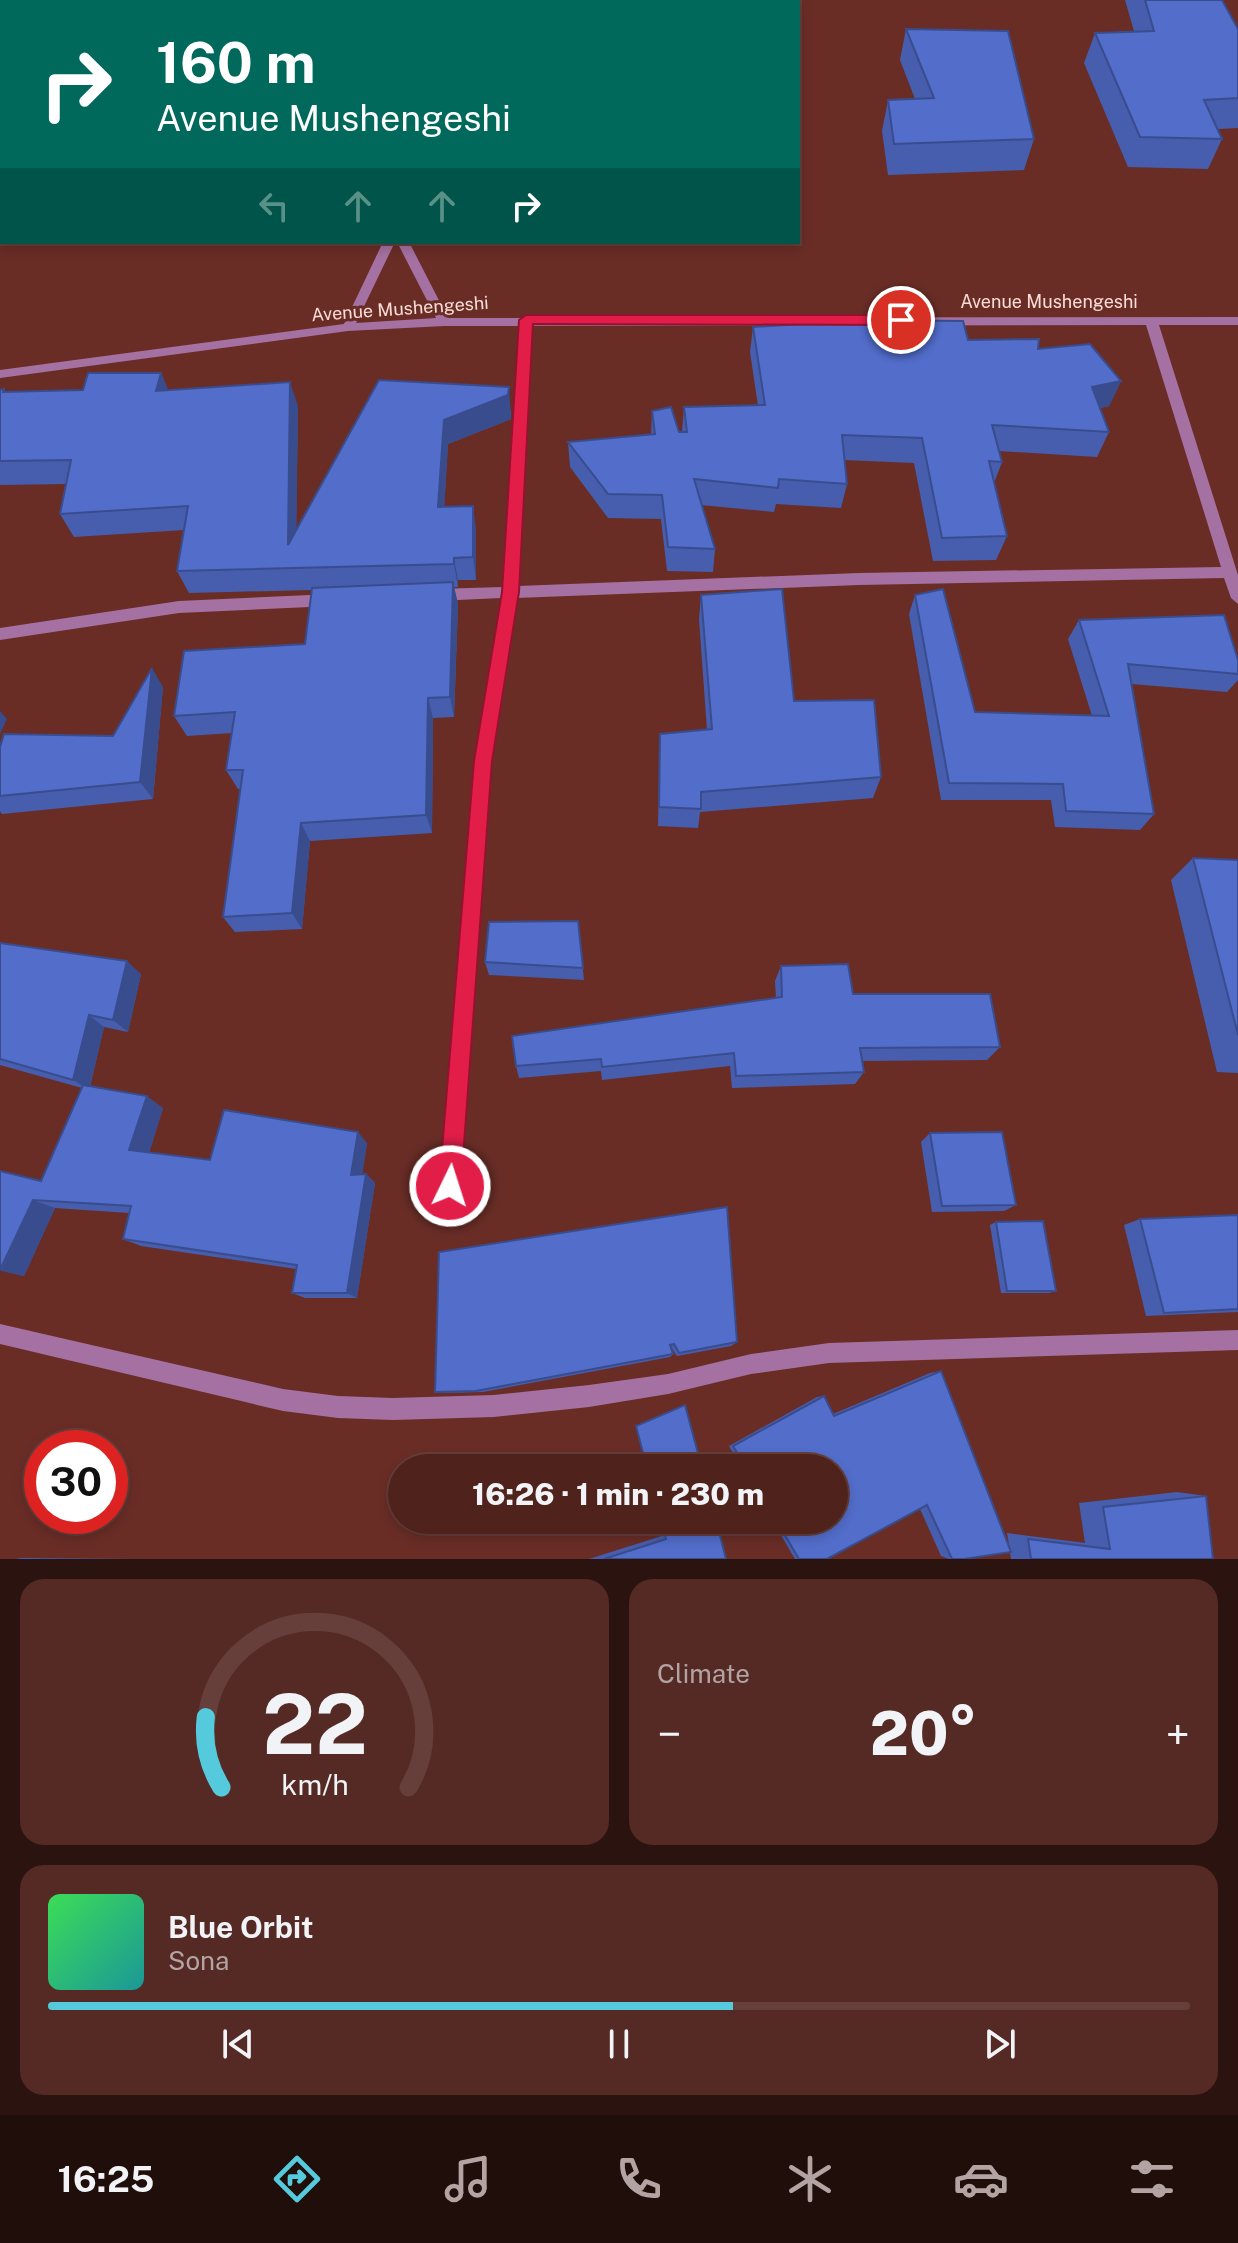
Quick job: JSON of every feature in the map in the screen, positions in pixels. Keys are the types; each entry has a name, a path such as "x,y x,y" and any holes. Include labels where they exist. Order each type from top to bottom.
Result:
{"street":[{"path":"348,327 388,244"},
{"path":"404,244 444,322"},
{"path":"450,1186 483,761 510,592 526,320"},
{"path":"1151,320 1238,598"},
{"name":"Avenue Mushengeshi","path":"0,374 348,327 444,322 1238,321"},
{"path":"416,596 859,579 1229,572"},
{"path":"0,634 179,607 352,599"},
{"path":"0,1334 283,1400 338,1407 393,1409 494,1406 589,1396 668,1384 751,1364 829,1353 1238,1340"}],"building":[{"path":"1145,0 1222,0 1238,29 1238,98 1204,100 1222,139 1140,137 1095,33 1154,31"},
{"path":"906,29 1008,31 1034,139 894,144 888,100 934,98"},
{"path":"867,320 963,321 968,340 1039,339 1038,349 1090,344 1121,381 1092,387 1109,432 992,425 1002,462 989,461 1007,536 942,538 922,438 842,435 847,484 779,479 778,488 694,479 715,549 668,547 662,495 608,494 568,442 655,434 652,411 671,407 679,432 687,432 684,407 765,405 753,327"},
{"path":"88,373 161,373 156,391 290,382 288,545 379,380 509,387 508,395 444,420 438,507 473,506 473,557 454,558 454,564 177,571 188,506 60,514 71,460 0,461 0,390 83,390"},
{"path":"453,582 450,697 428,698 426,815 301,823 292,913 223,917 243,770 226,770 235,712 174,716 184,651 305,644 312,588"},
{"path":"782,589 794,701 874,700 881,777 701,792 701,809 659,807 660,734 712,729 701,595"},
{"path":"943,589 975,712 1109,716 1079,620 1224,615 1238,660 1238,674 1128,664 1154,814 1066,811 1063,784 949,783 915,595"},
{"path":"152,668 140,782 0,796 0,747 4,734 113,736"},
{"path":"1193,858 1238,860 1238,1035"},
{"path":"578,921 583,968 485,962 489,922"},
{"path":"0,943 127,961 113,1020 89,1015 73,1080 0,1059"},
{"path":"848,964 853,994 990,994 1000,1047 860,1048 864,1072 736,1076 734,1053 602,1067 601,1059 516,1066 512,1036 782,997 781,966"},
{"path":"83,1085 147,1096 129,1150 210,1160 224,1110 358,1132 351,1175 366,1174 347,1293 292,1293 297,1265 123,1239 131,1206 33,1200 0,1270 0,1171 41,1181"},
{"path":"1002,1132 1016,1205 942,1206 930,1133"},
{"path":"727,1207 737,1342 679,1353 674,1344 670,1345 673,1354 476,1391 435,1392 439,1252"},
{"path":"1238,1215 1238,1309 1164,1313 1140,1219"},
{"path":"1043,1221 1056,1291 1007,1291 996,1222"},
{"path":"941,1371 1011,1552 952,1559 927,1505 827,1559 799,1559 784,1534 848,1534 848,1454 738,1454 733,1446 824,1396 834,1416"},
{"path":"685,1405 698,1454 643,1454 636,1426"},
{"path":"1206,1496 1213,1559 1031,1559 1028,1539 1110,1549 1103,1507"},
{"path":"665,1534 720,1534 726,1559 604,1559 666,1539"}],"route":[{"path":"450,1186 483,761 510,592 526,320 901,320"}]}
